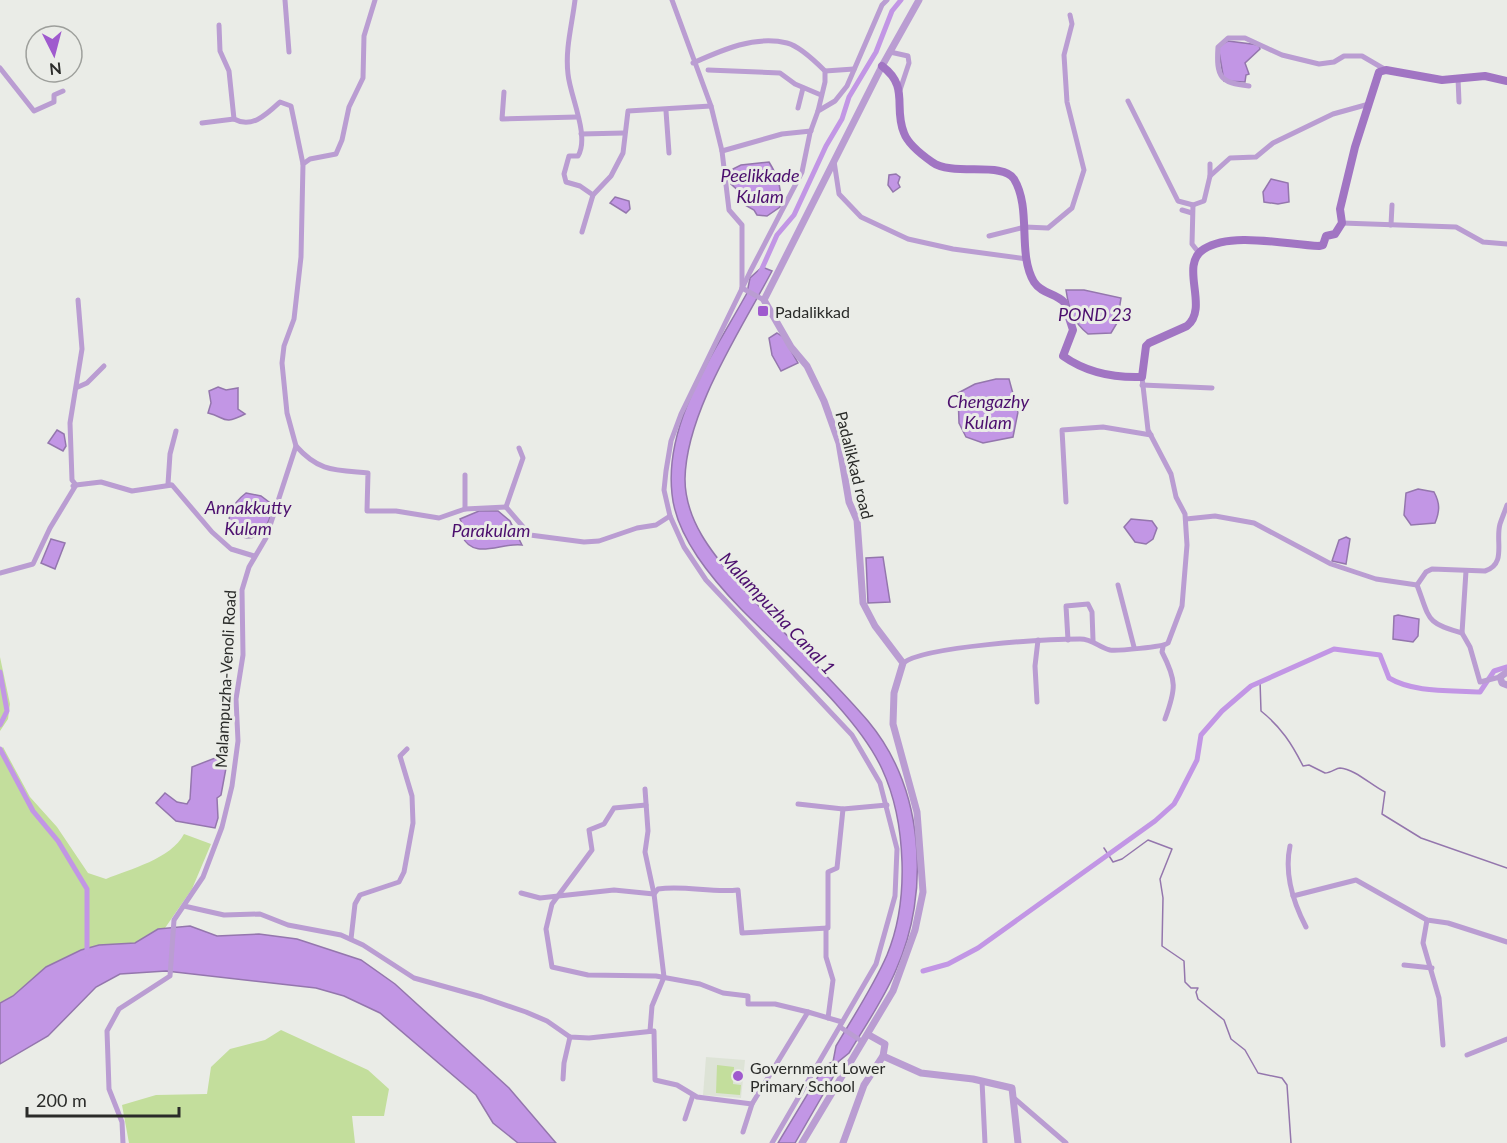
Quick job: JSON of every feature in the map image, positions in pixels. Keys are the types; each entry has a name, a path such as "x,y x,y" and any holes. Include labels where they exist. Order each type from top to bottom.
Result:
{"main road":[{"path":"882,66 892,75 899,92 902,130 907,139 939,167 955,170 997,171 1010,175 1020,197 1030,274 1037,286 1064,302 1073,330 1064,352 1065,358 1099,374 1142,381 1146,346 1187,326 1192,321 1197,304 1194,278 1196,257 1199,253 1220,241 1259,241 1321,246 1326,236 1335,234 1342,222 1340,209 1378,72 1386,70 1442,80 1485,76 1507,81"}],"street":[{"path":"285,0 289,52"},
{"path":"303,164 310,159 336,154 349,107 363,78 364,36 375,0"},
{"path":"575,0 567,61 581,134 580,153 569,156 564,178 566,182 580,186 593,195"},
{"path":"672,0 693,63 711,106 722,151 729,210 742,225 742,288"},
{"path":"818,111 835,101 847,86 882,5 887,0"},
{"path":"742,288 764,300 882,66 919,0"},
{"path":"989,236 1025,226 1048,228 1072,208 1084,170 1067,102 1064,55 1072,24 1070,15"},
{"path":"219,25 220,51 229,71 234,119"},
{"path":"1249,86 1229,84 1223,81 1219,72 1218,47 1228,38 1245,38 1282,56 1319,64 1334,62 1352,54 1374,61 1386,70"},
{"path":"693,63 734,45 776,42 789,44 825,71 854,69"},
{"path":"890,52 908,56 909,63 899,92"},
{"path":"0,69 34,111 54,102 54,95 63,92"},
{"path":"708,70 780,73 803,88 821,95"},
{"path":"772,1143 876,964 895,896 897,849 880,783 852,735 706,580 684,547 670,516 664,490 671,441 700,373 802,172 825,82 825,71"},
{"path":"1458,78 1459,102"},
{"path":"798,108 803,88"},
{"path":"504,92 502,119 577,117"},
{"path":"1128,101 1178,201 1193,205 1204,201 1210,176 1210,164"},
{"path":"202,123 234,119 243,122 258,120 280,102 291,106 303,164 302,257 294,319 284,346 282,363 287,413 296,446 311,463 344,471 368,473 367,511 396,511 439,518 465,509 506,507"},
{"path":"1210,176 1230,158 1256,157 1273,143 1333,114 1369,104"},
{"path":"582,232 593,195 611,176 623,153 628,111 666,111 711,106"},
{"path":"666,111 669,153"},
{"path":"722,151 782,134 811,130"},
{"path":"581,134 624,133"},
{"path":"834,161 839,194 861,217 908,239 953,249 1027,259"},
{"path":"1193,205 1192,244 1199,253"},
{"path":"1391,225 1392,205"},
{"path":"1182,210 1192,213"},
{"path":"1342,222 1456,227 1483,242 1507,244"},
{"path":"0,573 33,564 74,483 70,423 78,387 82,349 78,300"},
{"name":"Padalikkad road","path":"764,300 791,347 807,366 824,401 839,443 849,502 857,520 862,603 875,626 903,663"},
{"path":"78,387 87,383 104,366"},
{"path":"1165,719 1175,685 1173,672 1162,652 1172,634 1182,606 1187,545 1186,519 1171,474 1150,435 1142,381 1212,388"},
{"path":"1066,502 1062,430 1103,427 1150,435"},
{"path":"176,431 170,454 168,484 172,485 212,532 231,549 254,556"},
{"name":"Malampuzha-Venoli Road","path":"123,1143 122,1122 109,1089 107,1031 119,1009 170,976 174,920 203,877 222,827 232,786 238,741 236,699 243,655 242,590 254,556 266,538 296,446"},
{"path":"506,507 523,458 519,448"},
{"path":"465,475 465,509"},
{"path":"74,483 101,482 132,491 172,485"},
{"path":"1417,585 1426,572 1432,569 1485,572 1501,563 1500,524 1507,505"},
{"path":"506,507 530,535 584,542 656,525 670,516"},
{"path":"1186,519 1215,516 1254,524 1331,564 1376,579 1417,585"},
{"path":"1466,571 1462,633 1470,647 1480,682 1500,677 1507,672"},
{"path":"1118,585 1134,647"},
{"path":"1417,585 1431,622 1438,627 1462,633"},
{"path":"1068,640 1066,606 1088,604 1092,612 1093,640 1099,646 1114,651 1134,647 1163,647"},
{"path":"1037,702 1035,666 1038,640"},
{"path":"802,1143 869,1035 893,991 907,954 923,892 917,812 893,724 894,693 903,663 908,659 946,650 1038,640 1093,640"},
{"path":"1500,677 1502,683 1507,685"},
{"path":"351,939 355,904 360,895 391,886 403,876 413,823 412,796 400,756 407,749"},
{"path":"645,789 645,852 654,894 664,977 651,1006 650,1031"},
{"path":"798,804 843,809 887,805"},
{"path":"646,805 614,808 604,824 589,830 592,850 556,897 546,929 552,967 588,975 664,977 700,984 723,993 750,997 748,1004 776,1004 828,1018 841,1024 863,1042"},
{"path":"654,894 658,889 668,887 721,892 738,890 742,933 826,928 830,926 828,872 837,868 843,809"},
{"path":"1290,846 1286,863 1293,896 1306,927"},
{"path":"1293,896 1356,880 1427,920 1448,923 1507,942"},
{"path":"521,893 540,898 614,890 654,894"},
{"path":"184,906 224,915 257,913 288,925 351,939 414,978 526,1012 547,1021 570,1038 654,1031 655,1080 677,1085 693,1095 752,1104"},
{"path":"1427,920 1423,944 1432,968 1439,998 1443,1045"},
{"path":"826,928 826,957 833,980 828,1018"},
{"path":"1404,965 1432,968"},
{"path":"743,1132 752,1104 807,1012"},
{"path":"843,1143 864,1085 883,1056 885,1044 869,1035"},
{"path":"564,1079 564,1063 570,1038"},
{"path":"1467,1055 1507,1039"},
{"path":"883,1056 921,1073 982,1081 1012,1088 1018,1143"},
{"path":"982,1081 985,1143"},
{"path":"685,1119 686,1110 693,1095"},
{"path":"1014,1099 1066,1143"}],"shaded area":[{"path":"706,1057 745,1060 741,1098 703,1095"}],"green space":[{"path":"0,657 10,704 8,719 0,731"},
{"path":"3,747 30,797 57,827 88,873 106,879 138,867 170,850 184,834 211,844 192,889 165,928 135,943 99,945 81,950 46,967 13,996 0,1003 0,750"},
{"path":"281,1030 368,1070 389,1089 384,1116 352,1116 355,1143 129,1143 122,1105 156,1095 207,1094 211,1067 230,1049 265,1040"},
{"path":"717,1065 734,1067 733,1084 741,1085 740,1095 716,1093"}],"water":[{"path":"1228,41 1259,45 1260,49 1245,63 1249,74 1246,75 1245,82 1224,81 1218,46"},
{"name":"Peelikkade Kulam","path":"769,162 779,184 780,207 767,216 757,215 754,210 745,205 742,194 731,184 729,171 741,165"},
{"path":"896,174 900,177 898,183 900,187 893,192 888,185 889,175"},
{"path":"1271,179 1288,183 1289,202 1278,204 1264,202 1263,192"},
{"path":"615,197 629,201 630,209 626,213 610,203"},
{"path":"762,267 772,271 717,372 695,427 688,453 686,494 702,535 728,571 852,703 887,748 901,777 911,809 916,841 917,875 914,908 907,940 896,970 880,1002 849,1053 838,1062 836,1072 795,1143 778,1143 825,1065 833,1062 836,1046 887,955 895,933 899,909 902,862 894,802 887,780 871,748 838,706 719,585 688,542 675,510 672,494 672,467 676,441 684,415 694,389 747,293 750,278"},
{"name":"POND 23","path":"1066,290 1084,290 1121,298 1117,323 1111,333 1088,334 1072,314"},
{"path":"777,333 783,337 798,363 781,371 772,355 769,338"},
{"name":"Chengazhy Kulam","path":"996,379 1009,379 1018,412 1013,437 983,443 966,437 959,423 958,393 975,384"},
{"path":"218,387 226,390 238,388 238,409 245,414 238,418 225,420 208,413 211,403 209,391"},
{"path":"57,430 64,434 66,446 63,451 48,443"},
{"path":"1418,489 1434,492 1439,507 1435,523 1411,525 1404,515 1406,493"},
{"name":"Annakkutty Kulam","path":"246,493 261,496 273,505 262,532 255,537 247,538 233,530 230,523 230,514 235,504"},
{"name":"Parakulam","path":"479,511 498,511 510,521 522,545 489,549 473,548 462,536 464,528 460,519"},
{"path":"1131,519 1152,521 1157,528 1153,539 1146,544 1135,542 1124,527"},
{"path":"1346,537 1350,539 1346,564 1332,561 1339,540"},
{"path":"51,539 65,543 55,569 41,563"},
{"path":"883,557 890,602 868,603 866,558"},
{"path":"1394,616 1419,619 1418,636 1413,642 1393,639"},
{"path":"215,758 223,762 226,768 221,795 217,798 218,818 215,828 176,821 156,803 165,793 177,802 187,804 190,799 192,767"},
{"path":"190,926 217,936 259,934 297,939 361,960 395,984 509,1088 556,1143 518,1143 493,1123 476,1095 380,1013 344,996 316,988 166,971 120,974 96,987 48,1036 0,1064 0,1003 13,996 46,967 81,950 99,945 135,943 158,929"}],"waterway":[{"name":"Malampuzha Canal 1","path":"760,273 777,235 794,215 826,146 842,119 849,97 876,52 892,11 901,0"},
{"path":"923,971 948,964 978,948 1155,821 1174,804 1179,795 1197,760 1201,735 1222,711 1251,686 1334,649 1380,655 1389,678 1399,683 1433,690 1480,692 1494,671 1507,667"},
{"path":"0,672 7,711 0,725"},
{"path":"1260,681 1261,711 1285,736 1303,766 1309,765 1325,773 1340,768 1352,771 1385,792 1382,814 1421,838 1507,868"},
{"path":"0,749 33,811 58,841 87,889 87,954"},
{"path":"1104,848 1113,862 1122,859 1148,840 1172,849 1160,879 1163,898 1162,946 1184,961 1185,982 1191,988 1198,988 1196,992 1198,999 1224,1020 1231,1039 1245,1050 1258,1073 1282,1078 1287,1085 1291,1143"}],"place":[{"name":"Padalikkad","path":"763,311"},
{"name":"Government Lower Primary School","path":"738,1076"}]}
